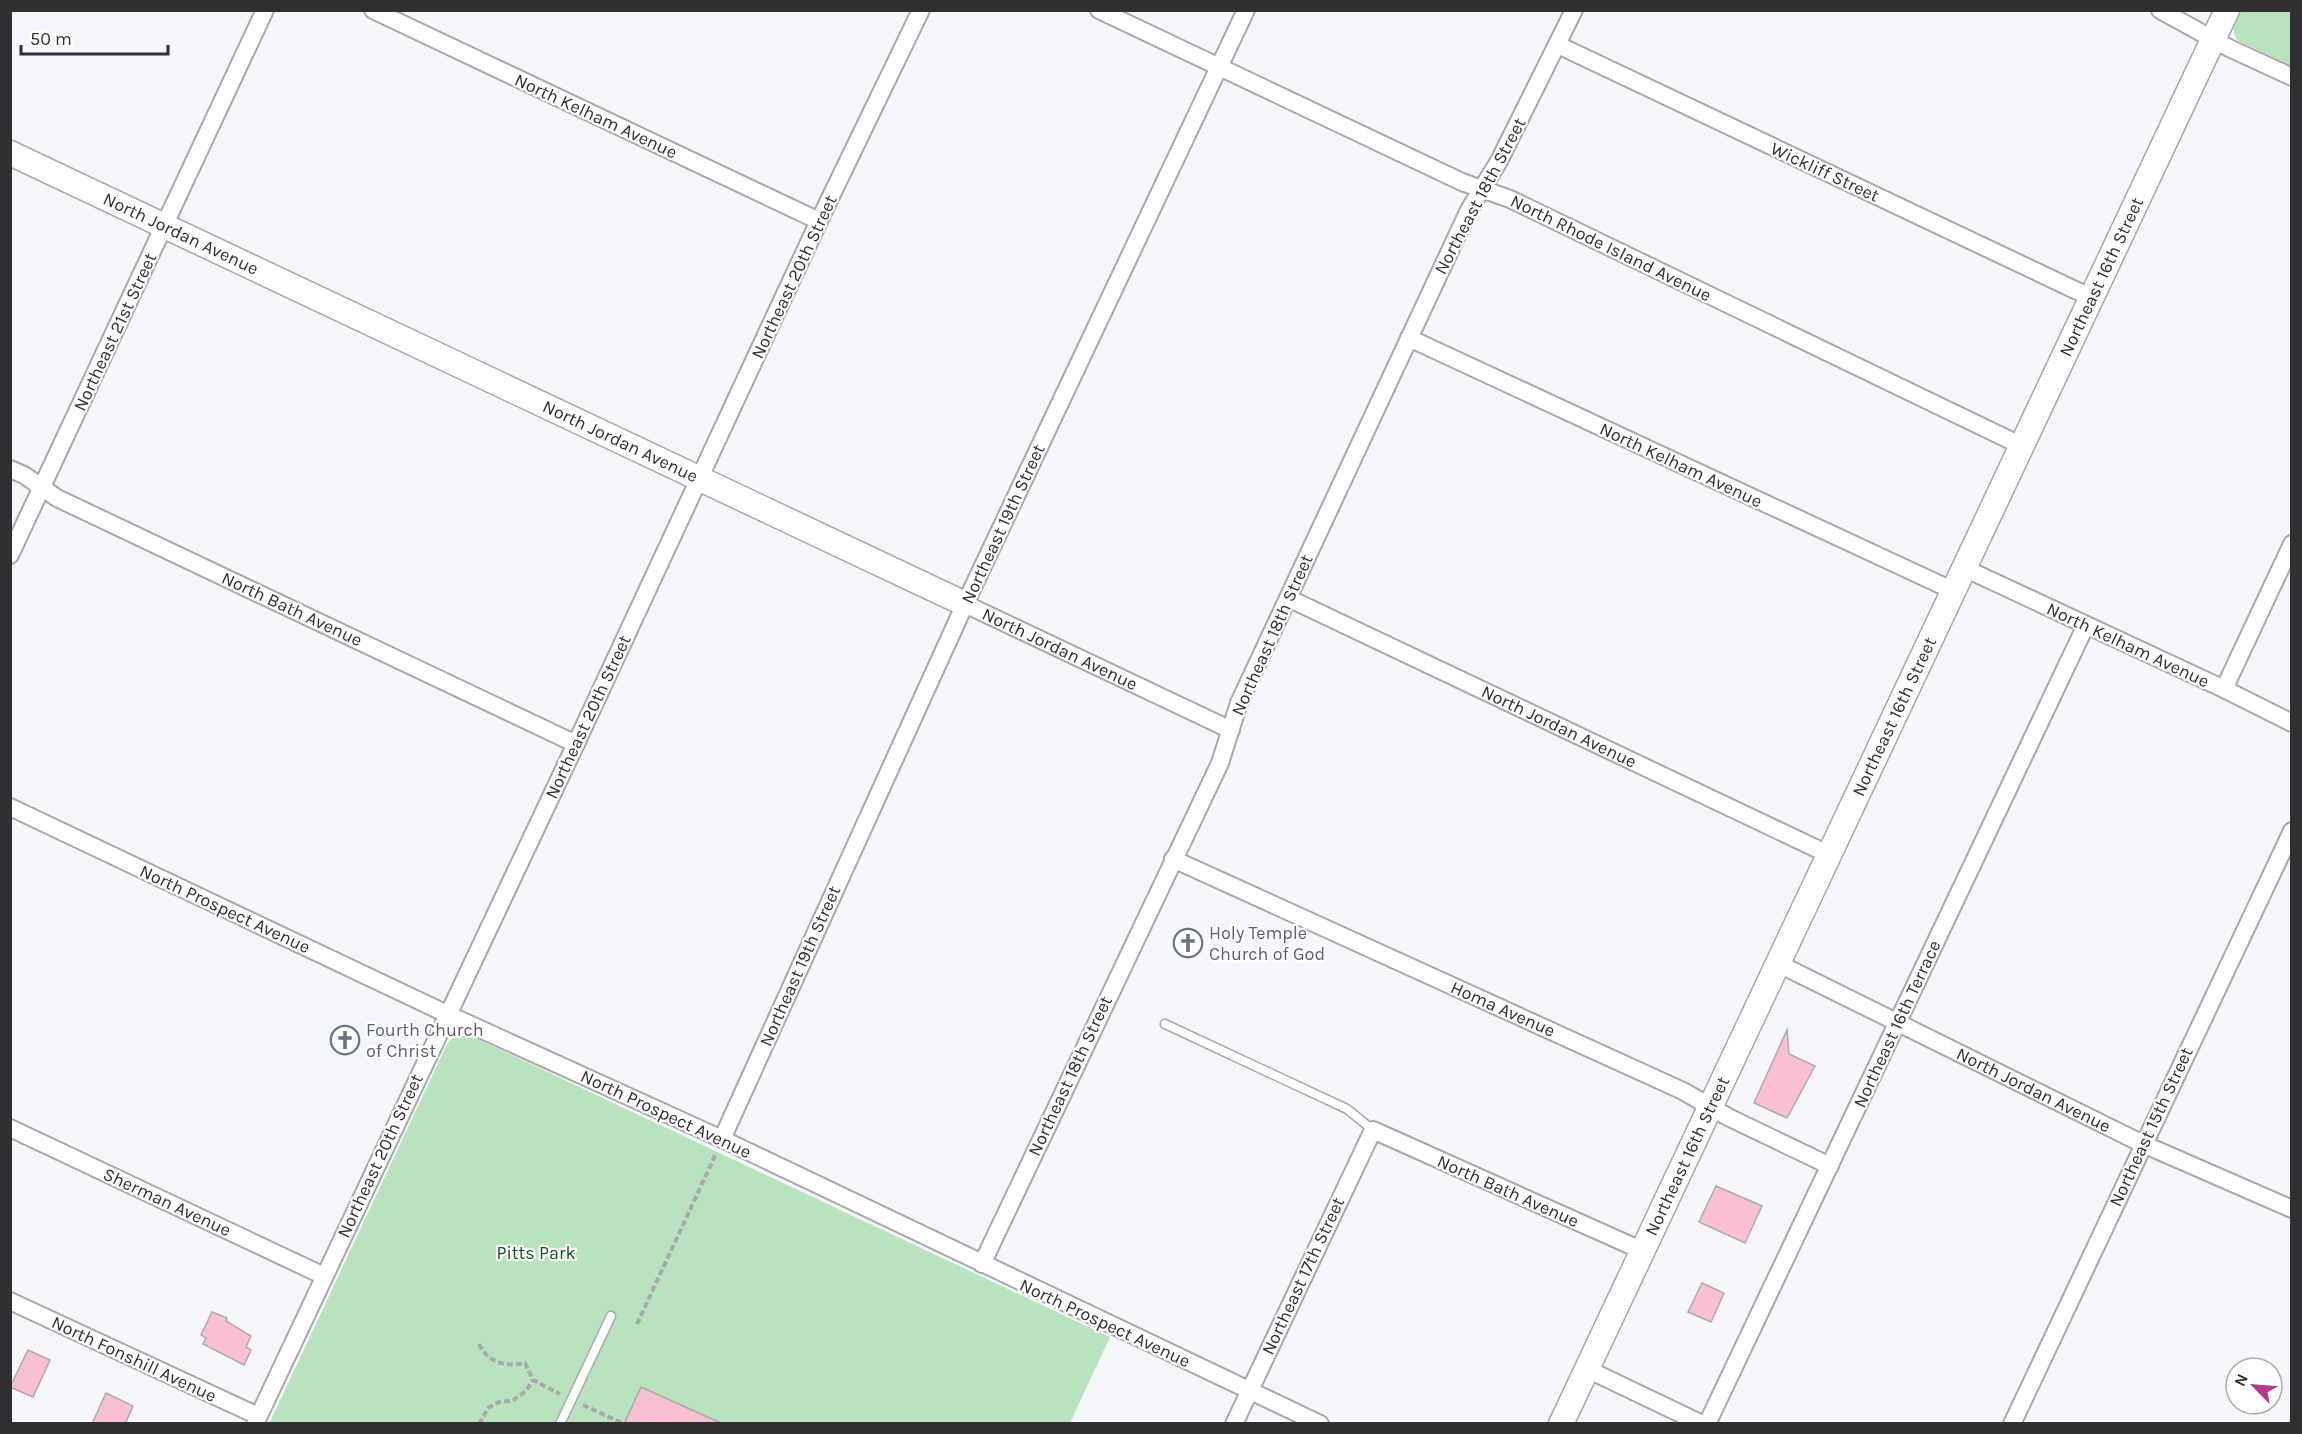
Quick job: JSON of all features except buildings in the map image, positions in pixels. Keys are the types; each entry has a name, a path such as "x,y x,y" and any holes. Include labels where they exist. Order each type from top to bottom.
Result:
{"street":[{"name":"Northeast 21st Street","path":"10,555 265,10"},
{"name":"North Kelham Avenue","path":"373,10 819,221"},
{"name":"Northeast 20th Street","path":"257,1420 576,744 819,221 921,10"},
{"name":"North Rhode Island Avenue","path":"1099,10 1462,182 1510,199 2022,446"},
{"name":"Northeast 19th Street","path":"722,1139 965,604 1246,10"},
{"name":"Northeast 18th Street","path":"982,1264 1220,763 1239,703 1469,210 1499,161 1574,10"},
{"path":"2160,10 2292,77"},
{"name":"Northeast 16th Street","path":"1561,1424 2227,10"},
{"name":"Wickliff Street","path":"1558,45 2092,298"},
{"name":"North Jordan Avenue","path":"10,153 1231,730"},
{"name":"North Kelham Avenue","path":"1409,338 1954,591"},
{"name":"North Bath Avenue","path":"10,469 57,498 576,744"},
{"path":"2224,689 2292,544"},
{"name":"North Kelham Avenue","path":"1964,568 2292,723"},
{"name":"North Jordan Avenue","path":"1287,598 1830,855"},
{"name":"Northeast 16th Terrace","path":"1707,1424 2086,625"},
{"name":"North Prospect Avenue","path":"10,807 447,1014 722,1139 1320,1424"},
{"name":"Northeast 15th Street","path":"2012,1424 2292,831"},
{"name":"Homa Avenue","path":"1173,859 1683,1091 1710,1107 1830,1166"},
{"name":"North Jordan Avenue","path":"1779,964 2143,1144 2292,1209"},
{"name":"Sherman Avenue","path":"10,1128 324,1276"},
{"name":"North Bath Avenue","path":"1373,1130 1642,1251"},
{"name":"Northeast 17th Street","path":"1233,1424 1373,1130"},
{"name":"North Fonshill Avenue","path":"10,1301 257,1420"},
{"path":"1587,1369 1702,1424"}],"lane":[{"path":"1165,1024 1347,1109 1373,1130"},
{"path":"561,1424 611,1316"}],"path":[{"path":"637,1324 722,1139"},
{"path":"479,1344 489,1358 501,1364 513,1366 525,1363 533,1380 545,1387"},
{"path":"479,1424 488,1408 499,1402 512,1401 526,1391 533,1380"},
{"path":"600,1413 624,1424"}],"green space":[{"path":"2239,11 2291,11 2291,66 2237,40 2234,26"},
{"name":"Pitts Park","path":"458,1032 469,1035 1110,1337 1070,1423 269,1424 447,1044"}],"place":[{"name":"Holy Temple Church of God","path":"1188,943"},
{"name":"Fourth Church of Christ","path":"345,1040"}]}
